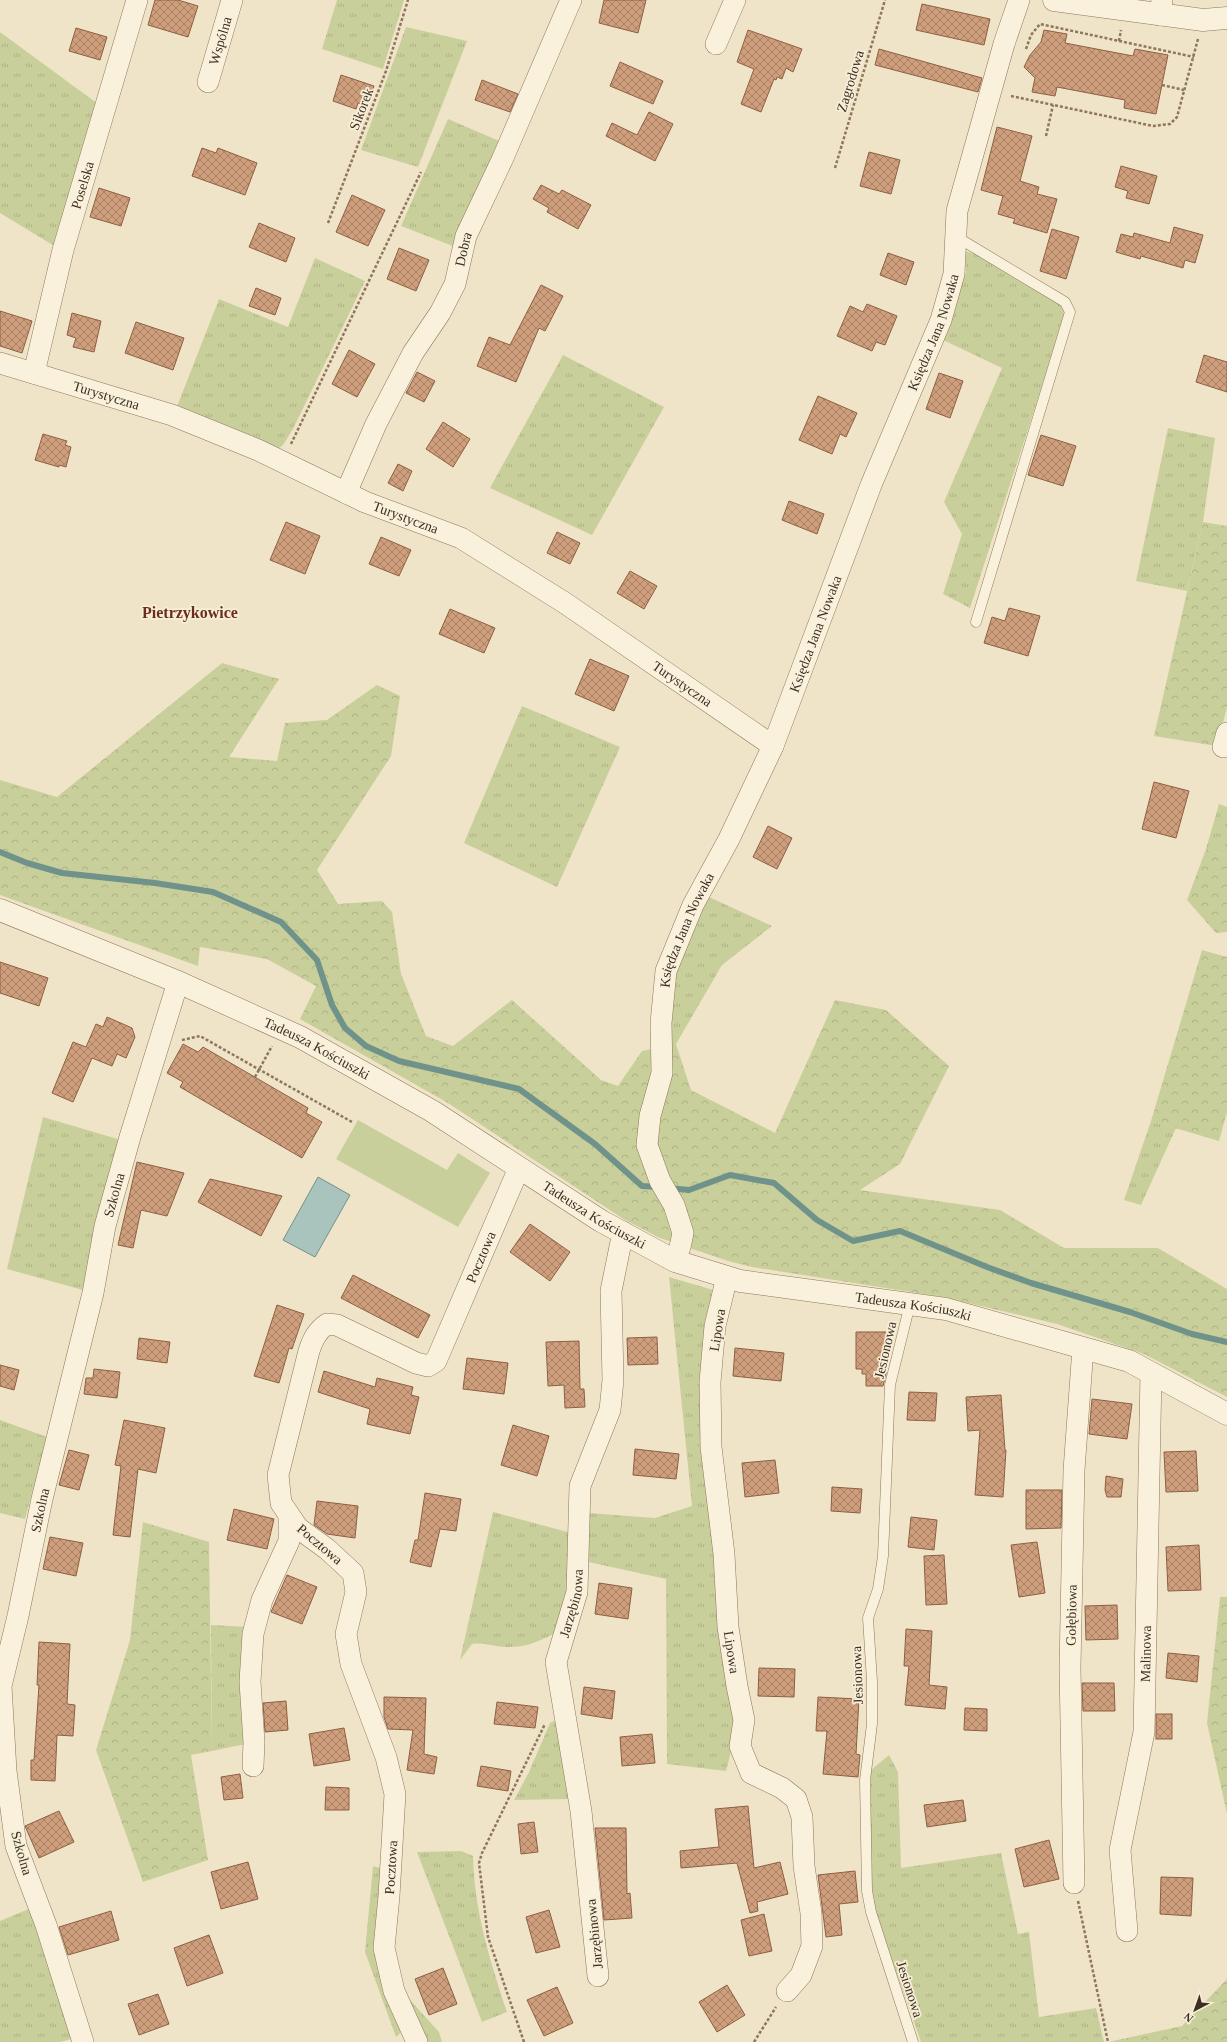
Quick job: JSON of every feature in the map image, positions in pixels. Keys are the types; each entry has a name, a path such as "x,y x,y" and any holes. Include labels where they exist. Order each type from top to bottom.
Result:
{"street":[{"name":"Poselska","path":"34,373 63,250 138,0"},
{"name":"Wspólna","path":"208,82 232,0"},
{"name":"Dobra","path":"346,493 376,424 413,353 440,313 455,284 466,236 502,160 571,0"},
{"path":"716,44 734,0"},
{"name":"Księdza Jana Nowaka","path":"675,1261 683,1233 671,1200 660,1181 647,1145 650,1116 662,1073 661,1023 666,971 692,905 729,839 773,746 871,485 941,320 954,274 957,211 1004,44 1019,0"},
{"path":"1054,0 1161,8 1202,20 1227,18"},
{"name":"Turystyczna","path":"0,363 172,415 277,460 366,502 461,538 565,603 773,746"},
{"name":"Tadeusza Kościuszki","path":"0,910 178,982 300,1037 432,1111 601,1221 675,1261 740,1281 946,1309 1129,1361 1227,1414"},
{"name":"Szkolna","path":"82,2042 46,1925 16,1846 6,1771 1,1686 18,1616 42,1499 93,1293 105,1226 130,1137 178,982"},
{"name":"Pocztowa","path":"418,2042 394,1991 384,1948 389,1896 395,1794 386,1757 351,1664 346,1634 356,1592 353,1573 327,1549 298,1528 281,1503 278,1476 313,1339 320,1329 327,1324 337,1325 416,1363 428,1366 436,1361 519,1168"},
{"name":"Jarzębinowa","path":"598,1976 581,1811 556,1662 577,1592 580,1486 610,1410 613,1380 611,1291 623,1232"},
{"name":"Lipowa","path":"727,1277 715,1326 710,1382 711,1447 724,1554 728,1627 744,1720 740,1746 751,1773 782,1788 796,1799 802,1817 804,1866 811,1913 812,1946 802,1975 787,1991"},
{"name":"Gołębiowa","path":"1074,1883 1070,1668 1074,1470 1083,1348"},
{"name":"Malinowa","path":"1127,1931 1120,1850 1144,1732 1151,1373"},
{"path":"253,1766 254,1742 250,1682 253,1634 262,1600 289,1541 289,1516"}],"lane":[{"path":"955,236 1065,302 1070,312 976,622"},
{"name":"Jesionowa","path":"910,1304 890,1385 883,1556 878,1589 868,1618 872,1681 872,1724 865,1780 868,1891 871,1912 913,2042"}],"path":[{"name":"Sikorek","path":"328,223 386,71 408,0"},
{"name":"Zagrodowa","path":"835,168 885,0"},
{"path":"1023,56 1031,36 1040,24 1194,57"},
{"path":"1119,41 1122,25"},
{"path":"1011,89 1008,95 1153,126 1170,124 1177,117 1200,33"},
{"path":"1162,85 1184,90"},
{"path":"1046,136 1053,105"},
{"path":"277,460 292,443 421,172"},
{"path":"179,1041 200,1036 352,1122"},
{"path":"255,1077 273,1045"},
{"path":"524,2042 488,1937 479,1863 482,1853 547,1720"},
{"path":"1074,1883 1108,2042"},
{"path":"754,2042 787,1991"}],"green space":[{"path":"337,0 404,0 383,69 322,49"},
{"path":"406,27 467,41 418,167 361,150"},
{"path":"0,32 98,104 56,247 0,213"},
{"path":"448,119 504,143 453,246 401,226"},
{"path":"965,251 978,255 1060,305 1065,315 970,608 943,594 962,534 944,502 1002,368 943,340 966,272"},
{"path":"315,258 365,281 293,429 283,445 274,452 176,409 219,299 288,327"},
{"path":"563,355 664,407 592,535 490,488"},
{"path":"1168,428 1215,438 1203,522 1187,591 1136,581"},
{"path":"1203,522 1227,526 1227,707 1217,746 1154,736"},
{"path":"222,663 279,679 229,757 277,761 285,723 327,720 377,685 400,696 391,756 317,870 338,904 382,901 392,912 401,974 426,1036 453,1046 512,1000 601,1080 618,1086 642,1051 676,1044 691,1090 775,1133 835,1000 886,1010 949,1066 900,1164 860,1190 1000,1210 1064,1248 1158,1248 1227,1289 1227,1397 1144,1354 1057,1324 943,1297 752,1267 728,1261 660,1238 625,1220 448,1103 300,1019 316,986 267,959 200,947 198,966 0,895 0,780 57,797"},
{"path":"522,706 620,747 557,887 464,843"},
{"path":"1219,804 1227,807 1227,856 1206,849"},
{"path":"1206,849 1227,856 1227,932 1216,933 1187,900"},
{"path":"709,897 772,926 722,965 676,1044 667,1046 673,979 684,945"},
{"path":"1202,950 1227,957 1227,1112 1219,1141 1151,1121"},
{"path":"43,1117 121,1140 83,1290 7,1269"},
{"path":"358,1120 447,1170 458,1153 490,1173 458,1227 336,1159"},
{"path":"1151,1121 1176,1128 1141,1205 1124,1200"},
{"path":"669,1277 720,1292 711,1321 740,1718 726,1771 667,1764 666,1579 584,1561 588,1513 655,1518 692,1506"},
{"path":"0,1420 47,1437 25,1519 0,1513"},
{"path":"493,1512 575,1534 561,1630 528,1645 506,1647 472,1644 460,1660"},
{"path":"143,1522 209,1542 212,1751 191,1755 208,1860 143,1882 96,1750 130,1640"},
{"path":"1220,1597 1227,1597 1227,1814 1207,1723"},
{"path":"211,1625 248,1627 250,1743 212,1751"},
{"path":"554,1721 558,1724 570,1799 514,1800 529,1772 550,1723"},
{"path":"889,1755 898,1772 901,1868 1001,1853 1018,1934 1029,1932 1039,2017 1096,2008 1104,2042 921,2042 874,1909 871,1886 871,1770"},
{"path":"461,1851 473,1856 476,1896 484,1935 507,2012 482,2022 417,1852"},
{"path":"373,1866 386,1870 380,1932 406,2027 396,2037 365,1952"},
{"path":"31,1908 77,2037 61,2042 0,2042 0,1921"},
{"path":"1227,1979 1227,2042 1108,2042 1182,2026"},
{"path":"400,1989 439,2032 442,2042 423,2042"}],"water":[{"path":"318,1177 350,1195 315,1257 283,1240"}],"building":[{"path":"155,0 178,0 198,6 188,37 148,25"},
{"path":"604,0 646,0 638,33 599,23"},
{"path":"922,4 990,19 984,45 916,30"},
{"path":"76,28 107,37 100,60 69,51"},
{"path":"748,30 802,49 793,72 786,68 782,79 777,77 776,80 774,79 761,112 741,104 754,69 737,62"},
{"path":"1044,30 1067,34 1065,43 1133,56 1135,49 1168,55 1156,114 1124,108 1125,100 1057,87 1055,96 1032,92 1035,78 1024,67 1030,55 1041,42"},
{"path":"879,49 982,78 978,92 875,65"},
{"path":"620,62 663,81 653,104 610,86"},
{"path":"341,75 374,86 367,106 358,103 356,109 333,101"},
{"path":"482,80 518,94 510,112 475,100"},
{"path":"649,112 673,124 655,161 606,136 612,123 637,135"},
{"path":"997,127 1032,136 1020,181 1039,187 1037,194 1057,199 1047,233 1013,223 1015,219 998,214 1003,196 981,190"},
{"path":"202,148 216,153 218,148 257,163 245,195 192,176"},
{"path":"869,152 900,160 891,194 860,186"},
{"path":"1121,166 1157,176 1149,204 1126,198 1128,191 1115,187"},
{"path":"541,185 559,194 562,190 591,205 578,229 547,212 549,208 533,199"},
{"path":"99,188 130,198 121,226 90,217"},
{"path":"352,195 385,210 368,246 336,232"},
{"path":"259,223 295,238 286,262 249,247"},
{"path":"1174,227 1203,235 1195,263 1185,260 1183,268 1141,256 1140,259 1116,252 1121,234 1133,237 1134,233 1170,243"},
{"path":"1052,229 1079,237 1066,279 1040,271"},
{"path":"399,248 429,260 416,291 387,279"},
{"path":"888,253 914,262 906,285 880,275"},
{"path":"541,285 563,296 545,331 539,328 516,382 477,366 489,337 510,345"},
{"path":"256,288 281,298 275,315 249,306"},
{"path":"867,304 897,316 885,345 876,342 872,351 837,336 850,306 863,312"},
{"path":"0,311 32,321 22,353 0,346"},
{"path":"72,313 101,321 94,352 73,347 76,338 67,335"},
{"path":"136,322 184,338 173,370 125,353"},
{"path":"349,350 375,364 357,397 332,384"},
{"path":"1204,355 1227,362 1227,392 1196,382"},
{"path":"417,372 435,381 424,402 406,393"},
{"path":"939,373 963,381 950,418 926,409"},
{"path":"818,396 857,413 846,437 840,434 832,454 799,440"},
{"path":"443,422 470,439 453,467 426,449"},
{"path":"43,434 67,441 65,445 71,447 66,467 59,465 59,467 35,460"},
{"path":"1041,435 1076,446 1063,486 1028,475"},
{"path":"398,464 412,471 403,491 388,483"},
{"path":"789,501 824,514 817,534 782,520"},
{"path":"286,522 320,536 305,574 270,560"},
{"path":"557,532 580,543 570,564 547,553"},
{"path":"381,537 411,550 399,576 369,564"},
{"path":"630,571 657,586 644,609 617,593"},
{"path":"1009,608 1040,616 1028,656 984,643 992,617 1005,621"},
{"path":"450,609 495,628 484,653 439,634"},
{"path":"590,659 629,676 614,711 575,694"},
{"path":"1154,782 1189,791 1176,838 1142,829"},
{"path":"768,826 792,838 777,869 753,857"},
{"path":"0,962 48,978 39,1006 0,993"},
{"path":"107,1017 132,1028 135,1037 126,1058 117,1054 112,1066 92,1058 73,1102 52,1093 73,1042 86,1047 96,1024 103,1027"},
{"path":"183,1044 198,1052 203,1047 308,1108 306,1113 322,1122 302,1158 180,1087 183,1082 167,1073"},
{"path":"137,1162 184,1173 167,1216 141,1210 133,1248 118,1245"},
{"path":"210,1179 282,1196 261,1236 198,1202"},
{"path":"530,1224 570,1252 550,1281 510,1252"},
{"path":"353,1275 430,1315 418,1338 341,1298"},
{"path":"277,1305 304,1314 292,1349 289,1348 279,1383 254,1376"},
{"path":"856,1332 886,1332 886,1374 883,1386 866,1386 866,1374 862,1374 862,1369 856,1369"},
{"path":"657,1337 658,1364 628,1365 627,1338"},
{"path":"139,1338 170,1342 167,1363 137,1359"},
{"path":"579,1341 580,1389 584,1389 585,1407 565,1408 564,1385 548,1386 546,1342"},
{"path":"735,1348 784,1353 781,1381 733,1376"},
{"path":"467,1358 508,1363 504,1394 463,1389"},
{"path":"0,1365 19,1370 14,1390 0,1386"},
{"path":"94,1369 120,1372 117,1398 84,1394 86,1378 93,1378"},
{"path":"324,1371 375,1387 377,1378 413,1387 411,1395 419,1397 410,1434 367,1424 370,1409 318,1392"},
{"path":"909,1392 937,1393 935,1421 907,1420"},
{"path":"1001,1395 1006,1450 1003,1497 975,1495 980,1430 968,1431 966,1397"},
{"path":"1092,1399 1132,1404 1127,1439 1089,1434"},
{"path":"124,1420 165,1428 156,1473 138,1469 130,1537 113,1535 121,1466 115,1465"},
{"path":"513,1425 549,1436 537,1476 501,1465"},
{"path":"635,1449 679,1454 676,1479 633,1475"},
{"path":"69,1450 89,1455 79,1490 59,1485"},
{"path":"1196,1451 1198,1491 1166,1492 1164,1452"},
{"path":"775,1460 779,1493 745,1497 742,1463"},
{"path":"1106,1476 1123,1479 1121,1497 1107,1497 1105,1490"},
{"path":"832,1487 862,1489 860,1513 831,1511"},
{"path":"1026,1490 1062,1490 1061,1528 1026,1529"},
{"path":"425,1493 461,1499 456,1531 440,1529 431,1567 410,1562 415,1540 418,1540"},
{"path":"317,1501 358,1506 355,1538 327,1534 314,1525"},
{"path":"234,1509 274,1519 267,1549 227,1540"},
{"path":"911,1517 937,1520 934,1550 908,1547"},
{"path":"50,1537 83,1543 76,1576 43,1569"},
{"path":"1037,1542 1045,1593 1019,1597 1011,1545"},
{"path":"1199,1545 1201,1590 1168,1591 1166,1547"},
{"path":"944,1555 947,1604 926,1605 924,1556"},
{"path":"287,1575 317,1587 302,1624 271,1612"},
{"path":"599,1583 632,1588 628,1619 595,1614"},
{"path":"1117,1605 1118,1639 1086,1640 1085,1606"},
{"path":"906,1629 932,1631 929,1685 947,1687 945,1709 905,1705 909,1666 904,1666"},
{"path":"39,1642 70,1644 67,1704 75,1705 73,1736 57,1735 55,1781 31,1780 31,1760 34,1760 39,1685 37,1685"},
{"path":"1168,1653 1199,1656 1197,1682 1166,1678"},
{"path":"759,1668 795,1669 794,1697 758,1696"},
{"path":"1082,1683 1114,1683 1115,1711 1083,1711"},
{"path":"584,1687 615,1691 612,1719 581,1714"},
{"path":"384,1697 426,1698 424,1754 437,1757 434,1774 407,1770 413,1730 388,1729 384,1717"},
{"path":"818,1697 859,1699 856,1754 860,1755 858,1777 823,1774 827,1731 816,1731"},
{"path":"286,1701 288,1730 265,1732 263,1703"},
{"path":"497,1702 538,1707 535,1728 494,1724"},
{"path":"965,1708 987,1709 987,1731 964,1730"},
{"path":"1156,1714 1172,1714 1172,1739 1156,1739"},
{"path":"344,1728 350,1760 314,1766 309,1734"},
{"path":"652,1734 655,1763 622,1766 620,1737"},
{"path":"481,1766 511,1771 508,1791 477,1786"},
{"path":"240,1774 243,1798 224,1800 221,1777"},
{"path":"326,1787 349,1788 349,1810 325,1810"},
{"path":"963,1800 966,1821 927,1827 924,1805"},
{"path":"748,1806 754,1868 780,1862 788,1894 757,1902 758,1911 750,1913 737,1863 681,1868 680,1851 719,1847 715,1809"},
{"path":"59,1811 74,1842 39,1858 25,1826"},
{"path":"534,1822 538,1852 521,1854 518,1824"},
{"path":"595,1828 626,1828 627,1894 630,1893 632,1918 604,1920"},
{"path":"1049,1840 1059,1879 1024,1887 1015,1849"},
{"path":"248,1862 258,1899 221,1909 211,1872"},
{"path":"855,1871 858,1902 839,1904 842,1935 826,1937 818,1875"},
{"path":"1161,1877 1193,1878 1191,1916 1160,1914"},
{"path":"549,1910 560,1947 536,1953 526,1917"},
{"path":"111,1911 119,1940 68,1955 59,1927"},
{"path":"764,1914 772,1951 749,1956 741,1920"},
{"path":"209,1935 223,1973 187,1986 174,1948"},
{"path":"443,1968 457,2004 429,2015 415,1979"},
{"path":"727,1985 745,2015 717,2032 699,2002"},
{"path":"557,1987 573,2023 544,2036 527,2000"},
{"path":"158,1994 169,2024 139,2035 128,2004"}],"waterway":[{"path":"0,852 27,863 62,873 155,883 213,892 281,922 317,960 332,1005 345,1028 366,1046 399,1061 519,1089 595,1144 642,1186 658,1187"},
{"path":"669,1188 689,1190 730,1175 774,1183 817,1220 853,1241 900,1231 987,1267 1031,1283 1130,1312 1192,1334 1227,1342"}],"district":[{"name":"Pietrzykowice","path":"190,612"}]}
